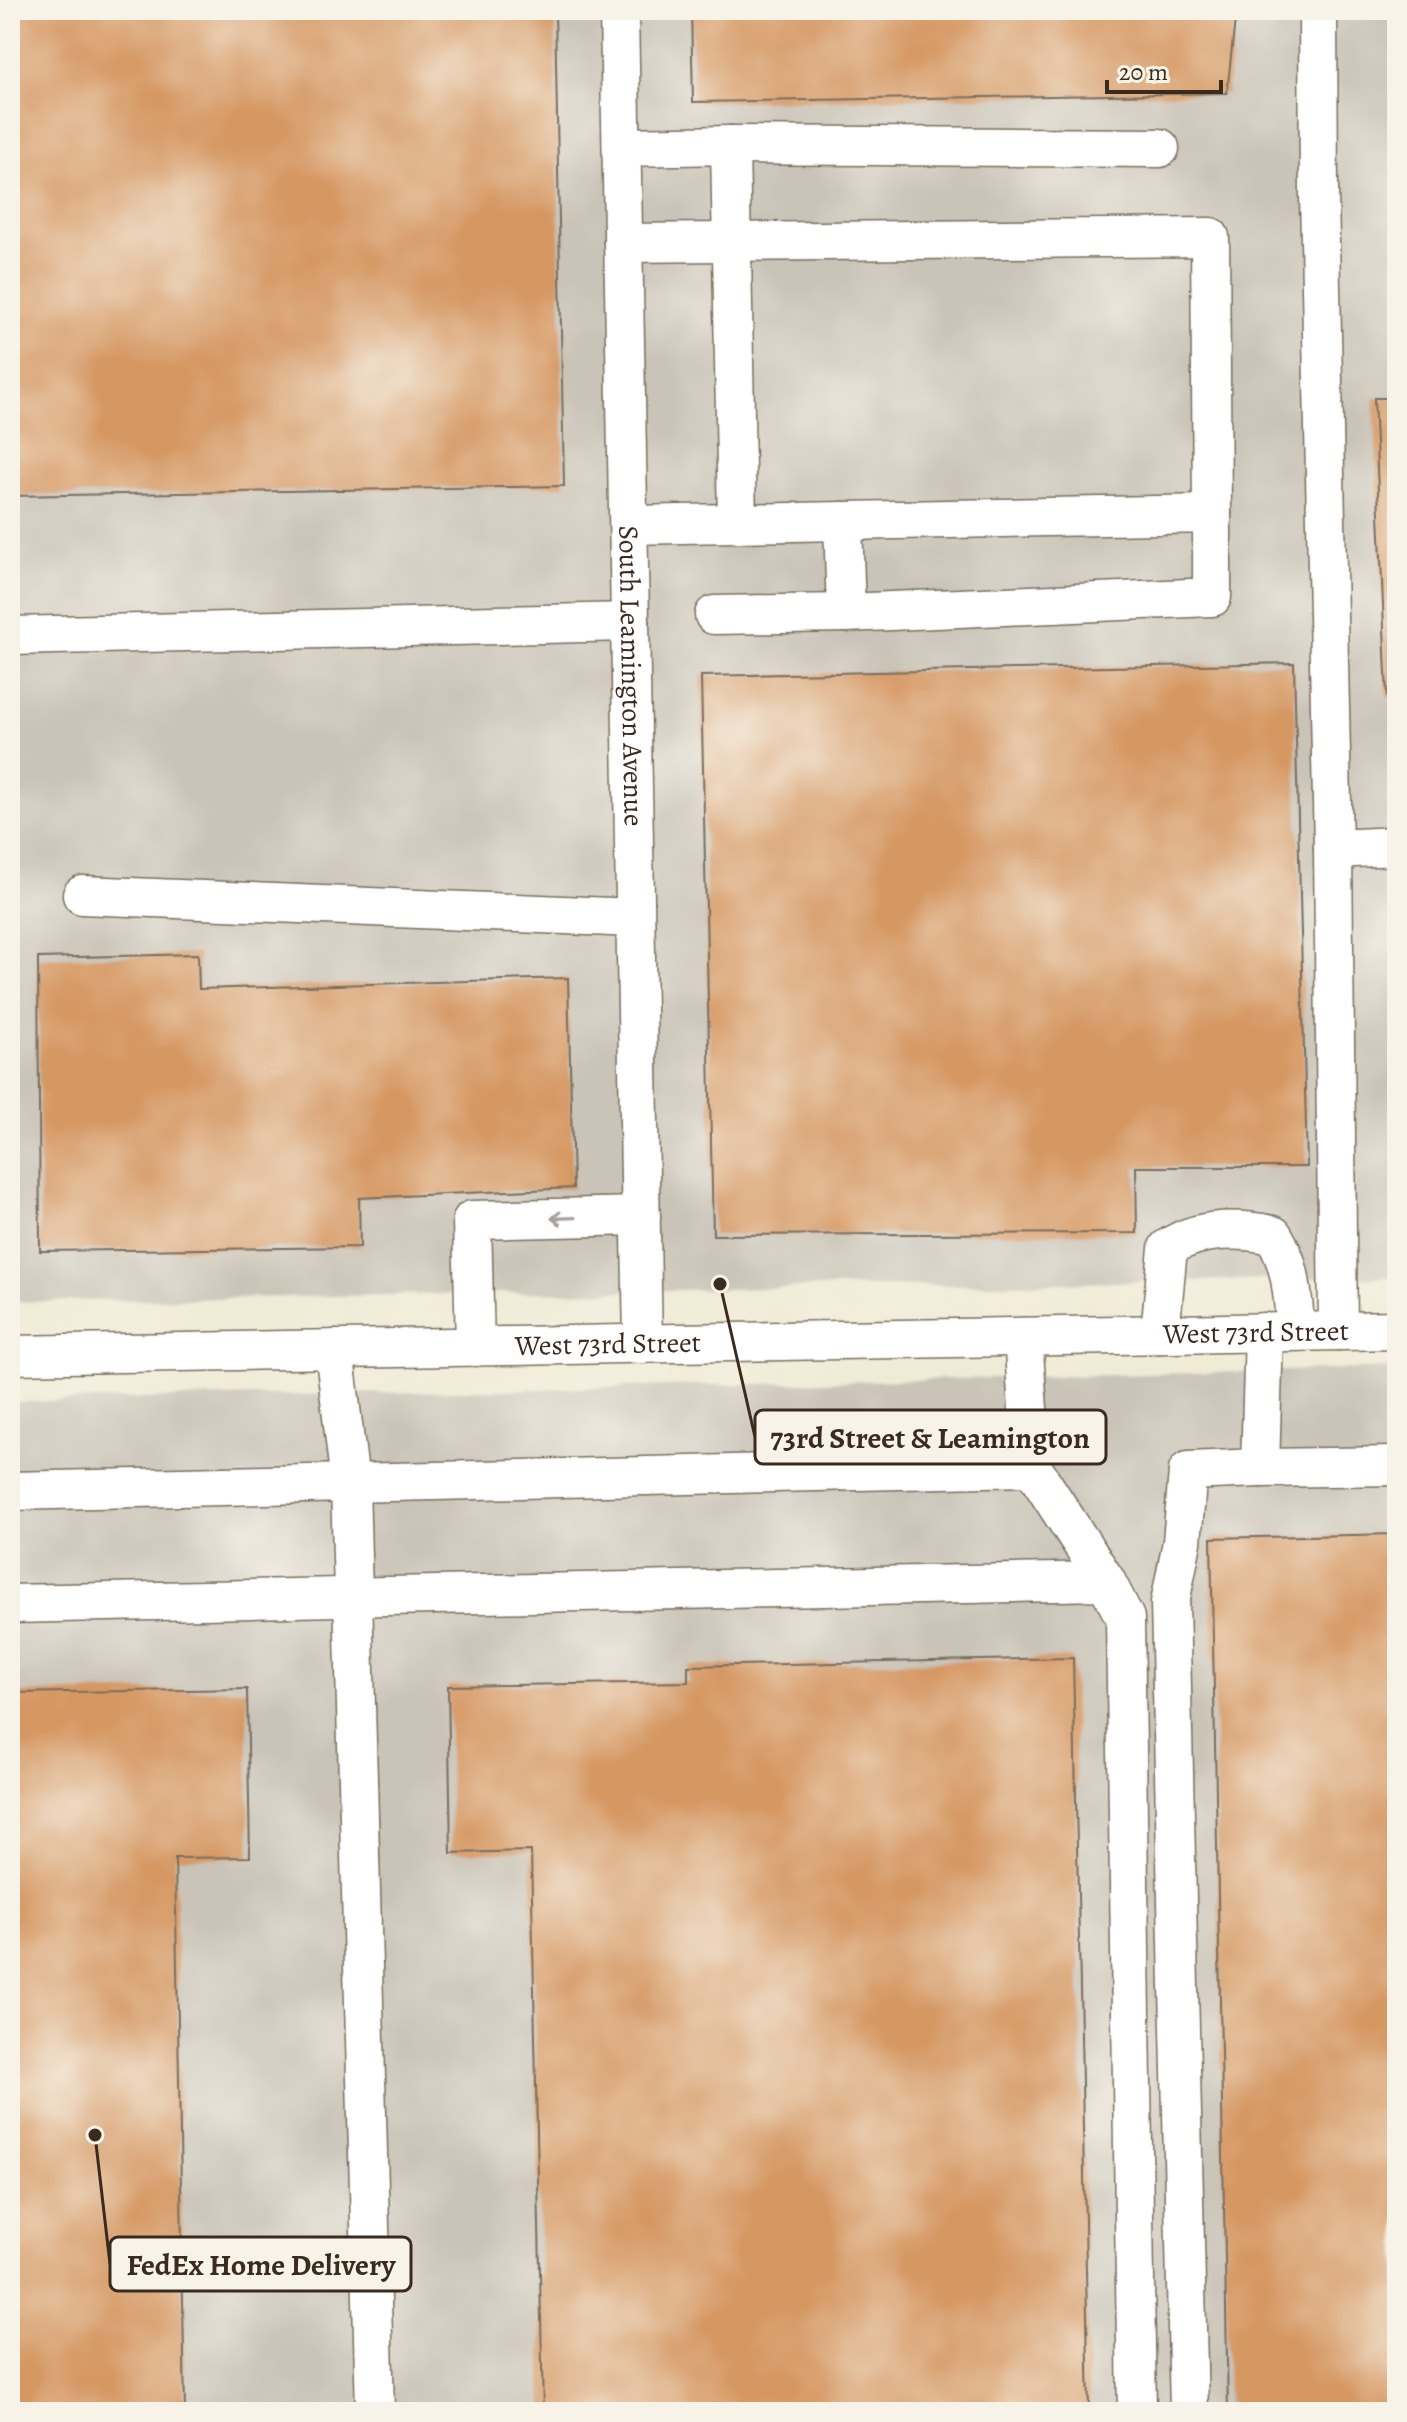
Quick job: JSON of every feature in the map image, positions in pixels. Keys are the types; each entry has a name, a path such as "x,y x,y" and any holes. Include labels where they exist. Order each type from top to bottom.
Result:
{"street":[{"name":"South Leamington Avenue","path":"619,10 643,1344"},
{"path":"1318,10 1338,1331"},
{"path":"730,145 737,523"},
{"path":"622,147 1160,148"},
{"path":"623,243 1210,237 1212,597 846,613 714,615"},
{"path":"629,525 1212,514"},
{"path":"843,521 846,613"},
{"path":"10,636 630,622"},
{"path":"1333,849 1397,846"},
{"path":"82,895 635,918"},
{"path":"475,1347 472,1220 641,1216"},
{"path":"1160,1334 1168,1248 1181,1239 1212,1232 1245,1229 1273,1235 1290,1270 1260,1468"},
{"name":"West 73rd Street","path":"10,1355 1397,1330"},
{"path":"1023,1337 1032,1467 1106,1581 1125,1618 1137,2412"},
{"path":"334,1349 350,1483 375,2412"},
{"path":"1189,2412 1170,1603 1182,1542 1188,1471 1397,1466"},
{"path":"10,1491 1032,1467"},
{"path":"10,1604 1106,1581"}],"shaded area":[{"path":"10,10 1397,10 1397,1277 10,1302"},
{"path":"1397,1368 1397,2412 10,2412 10,1402"}],"building":[{"path":"10,10 555,10 564,486 10,496"},
{"path":"691,10 1236,10 1227,93 693,102"},
{"path":"1374,398 1397,398 1397,697 1387,697"},
{"path":"1294,663 1307,1167 1136,1167 1137,1233 713,1235 701,676"},
{"path":"198,954 199,989 568,978 573,1188 359,1198 360,1247 40,1251 38,958"},
{"path":"1393,1043 1397,1043 1397,1169 1394,1169"},
{"path":"1397,1534 1397,2412 1228,2412 1211,1538"},
{"path":"1073,1658 1089,2412 543,2412 531,1851 451,1853 448,1686 688,1682 688,1666"},
{"path":"247,1689 250,1857 175,1858 185,2412 10,2412 10,1693"}],"place":[{"name":"73rd Street & Leamington","path":"720,1284"},
{"name":"FedEx Home Delivery","path":"95,2135"}]}
